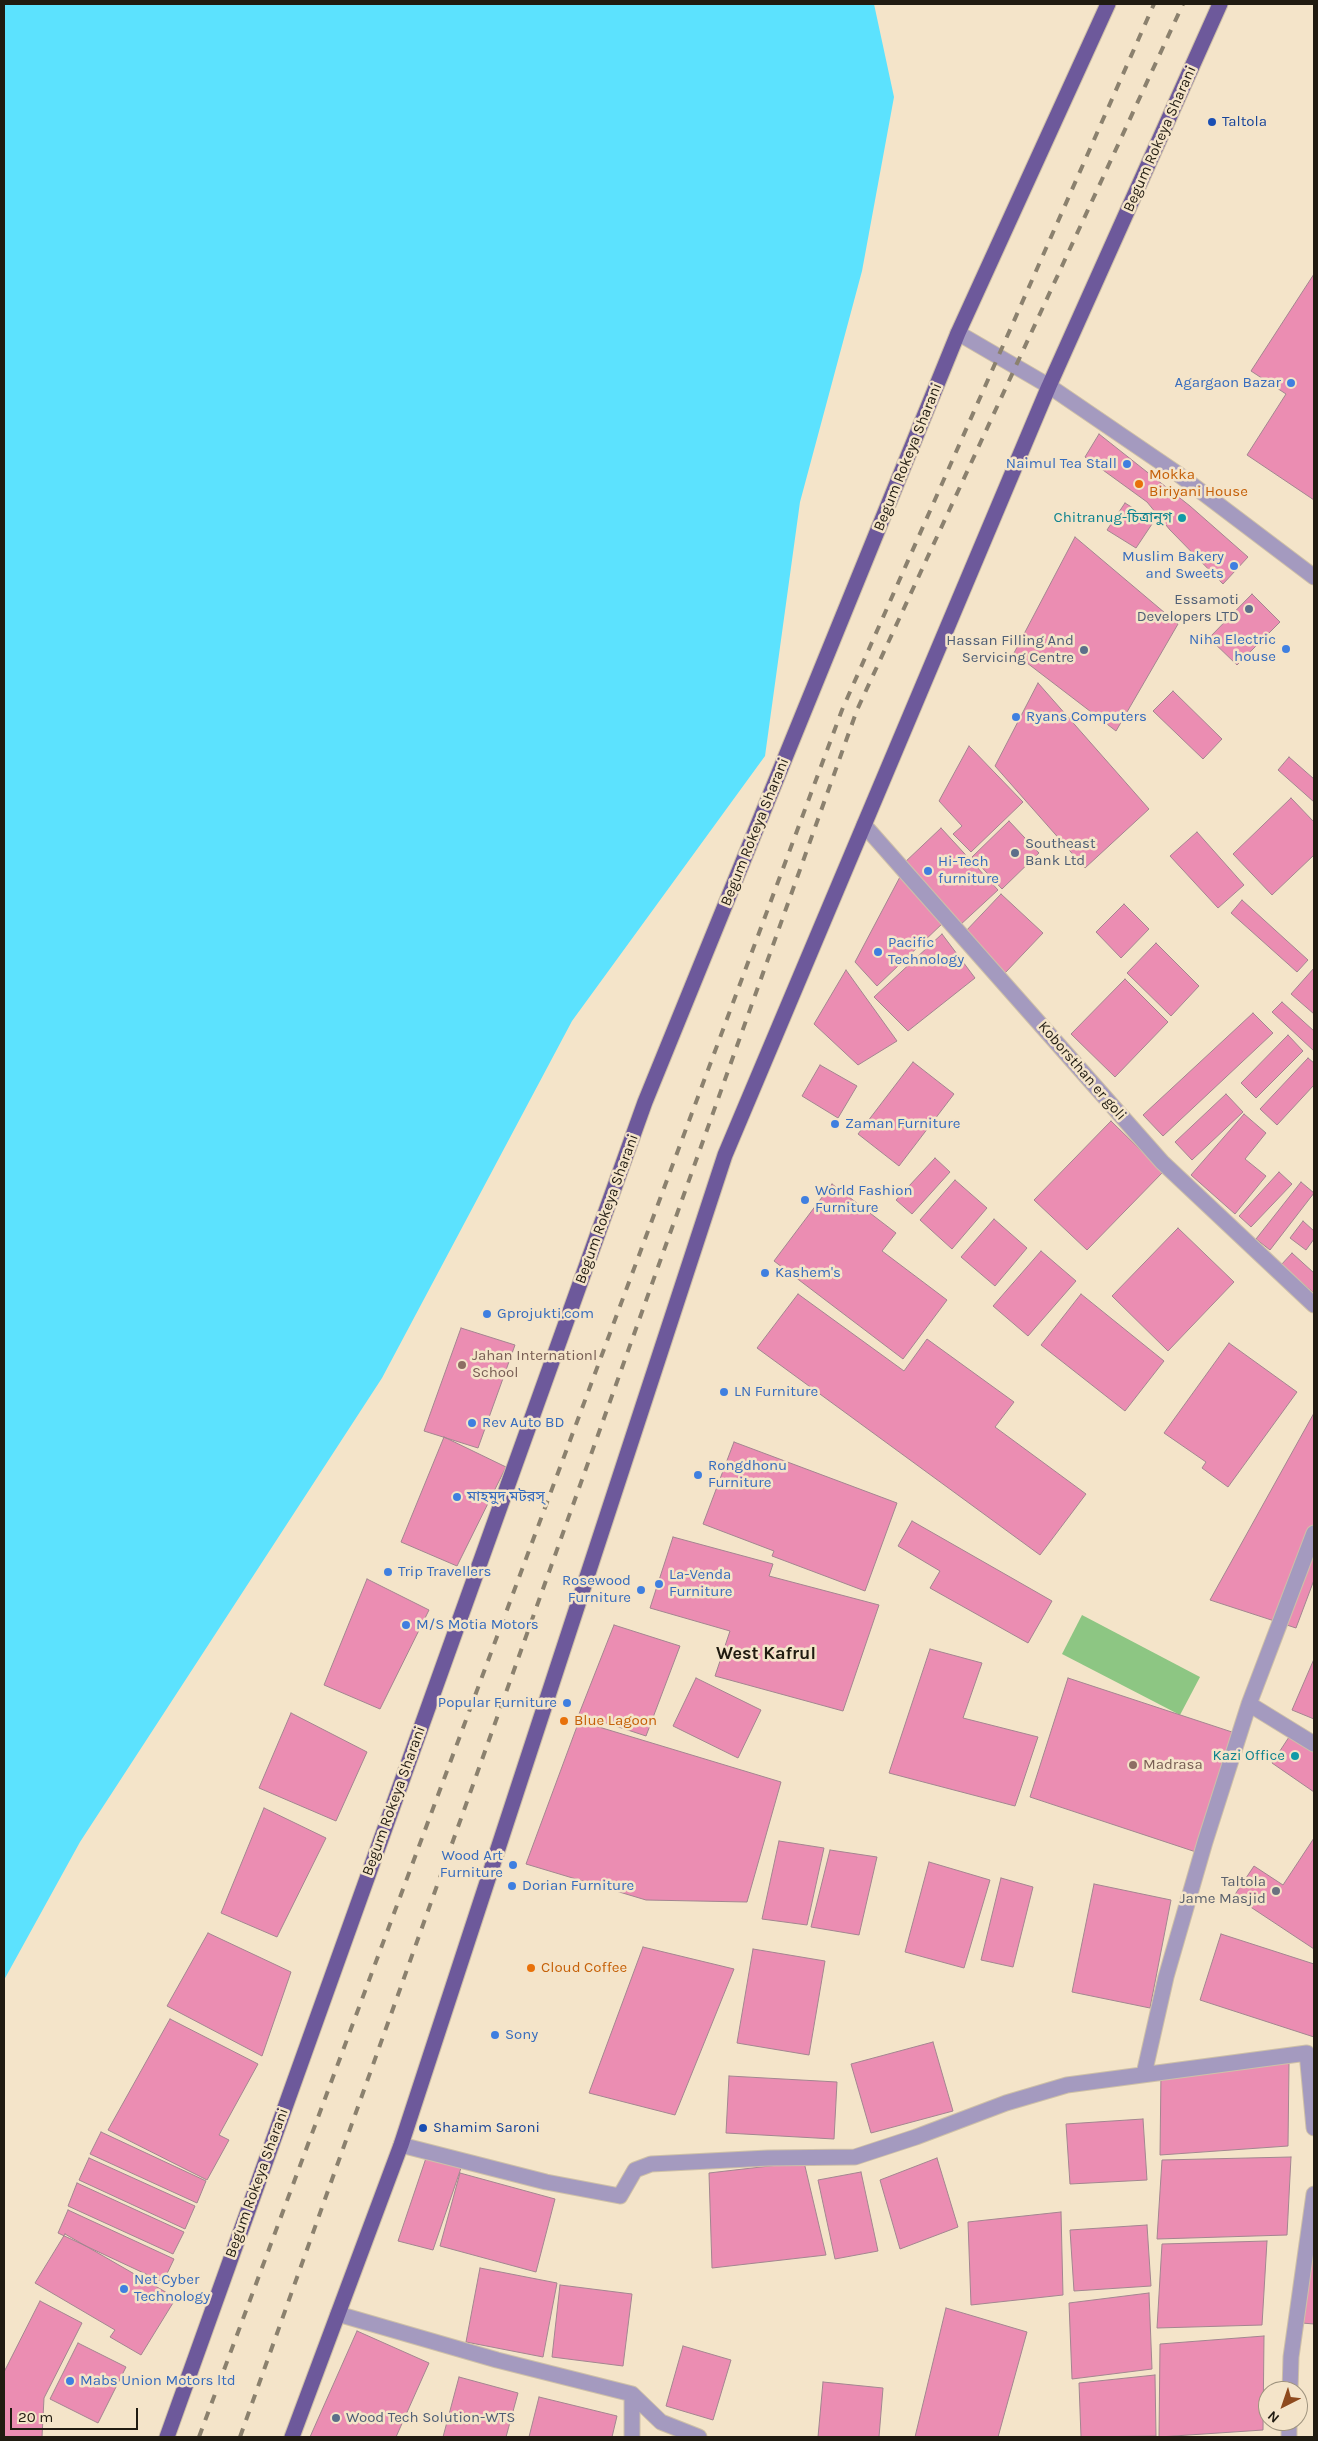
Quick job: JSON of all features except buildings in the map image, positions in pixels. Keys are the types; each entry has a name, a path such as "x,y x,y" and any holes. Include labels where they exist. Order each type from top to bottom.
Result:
{"main road":[{"name":"Begum Rokeya Sharani","path":"166,2437 645,1102 958,333 1108,4"},
{"name":"Begum Rokeya Sharani","path":"292,2437 401,2145 725,1155 1049,386 1220,4"}],"street":[{"path":"958,333 1049,386 1178,474 1314,576"},
{"name":"Koborsthan er goli","path":"864,825 1162,1162 1314,1305"},
{"path":"1144,2074 1166,1977 1189,1896 1249,1704 1314,1534"},
{"path":"1249,1704 1314,1744"},
{"path":"401,2145 546,2182 620,2196 635,2170 651,2164 768,2158 855,2157 916,2137 1006,2103 1067,2085 1307,2053 1314,2128"},
{"path":"1290,2381 1291,2357 1314,2194"},
{"path":"338,2314 497,2360 632,2394 661,2422 699,2437"},
{"path":"632,2394 632,2437"}],"green space":[{"path":"1082,1615 1200,1677 1180,1715 1062,1654"}],"water":[{"path":"4,4 874,4 894,97 862,271 800,502 765,756 572,1021 382,1378 80,1842 4,1980"}],"railway":[{"path":"199,2437 842,710 1154,4"},
{"path":"240,2437 857,710 1183,4"}],"place":[{"name":"Taltola","path":"1212,122"},
{"name":"Agargaon Bazar","path":"1291,383"},
{"name":"Naimul Tea Stall","path":"1127,464"},
{"name":"Mokka Biriyani House","path":"1139,484"},
{"name":"Chitranug-চিত্রানুগ","path":"1182,518"},
{"name":"Muslim Bakery and Sweets","path":"1234,566"},
{"name":"Essamoti Developers LTD","path":"1249,609"},
{"name":"Niha Electric house","path":"1286,649"},
{"name":"Hassan Filling And Servicing Centre","path":"1084,650"},
{"name":"Ryans Computers","path":"1016,717"},
{"name":"Southeast Bank Ltd","path":"1015,853"},
{"name":"Hi-Tech furniture","path":"928,871"},
{"name":"Pacific Technology","path":"878,952"},
{"name":"Zaman Furniture","path":"835,1124"},
{"name":"World Fashion Furniture","path":"805,1200"},
{"name":"Kashem's","path":"765,1273"},
{"name":"Gprojukti.com","path":"487,1314"},
{"name":"Jahan Internationl School","path":"462,1365"},
{"name":"LN Furniture","path":"724,1392"},
{"name":"Rev Auto BD","path":"472,1423"},
{"name":"Rongdhonu Furniture","path":"698,1475"},
{"name":"মাহমুদ মটরস্","path":"457,1497"},
{"name":"Trip Travellers","path":"388,1572"},
{"name":"La-Venda Furniture","path":"659,1584"},
{"name":"Rosewood Furniture","path":"641,1590"},
{"name":"M/S Motia Motors","path":"406,1625"},
{"name":"Popular Furniture","path":"567,1703"},
{"name":"Blue Lagoon","path":"564,1721"},
{"name":"Kazi Office","path":"1295,1756"},
{"name":"Madrasa","path":"1133,1765"},
{"name":"Wood Art Furniture","path":"513,1865"},
{"name":"Dorian Furniture","path":"512,1886"},
{"name":"Taltola Jame Masjid","path":"1276,1891"},
{"name":"Cloud Coffee","path":"531,1968"},
{"name":"Sony","path":"495,2035"},
{"name":"Shamim Saroni","path":"423,2128"},
{"name":"Net Cyber Technology","path":"124,2289"},
{"name":"Mabs Union Motors ltd","path":"70,2381"},
{"name":"Wood Tech Solution-WTS","path":"336,2418"}],"district":[{"name":"West Kafrul","path":"766,1654"}]}
